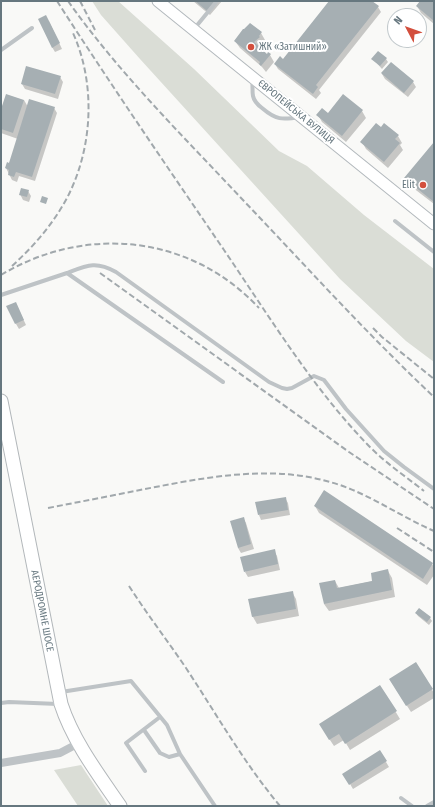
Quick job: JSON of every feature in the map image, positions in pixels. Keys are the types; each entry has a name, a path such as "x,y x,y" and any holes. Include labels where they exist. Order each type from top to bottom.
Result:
{"highway":[{"name":"АЕРОДРОМНЕ ШОСЕ","path":"1,401 60,698 69,724 79,743 120,806"}],"main road":[{"name":"ЄВРОПЕЙСЬКА ВУЛИЦЯ","path":"158,1 434,224"}],"street":[{"path":"1,763 60,753 79,743"}],"lane":[{"path":"194,29 217,1"},
{"path":"1,50 32,28"},
{"path":"252,78 253,97 256,103 272,116 277,119 287,120 301,117"},
{"path":"395,221 434,252"},
{"path":"1,296 83,267 96,264 107,267 269,382 282,388 292,388 311,377 319,377 328,385 346,409 384,451 434,489"},
{"path":"67,273 223,382"},
{"path":"1,703 60,698 131,681 167,725 180,754 215,806"},
{"path":"145,771 126,743 160,717"},
{"path":"144,730 160,753 169,757 180,754"},
{"path":"401,798 412,806"},
{"path":"427,806 434,802"}],"shaded area":[{"path":"92,1 118,1 194,69 279,151 307,166 364,215 434,269 434,362 406,341 340,279 140,59 101,15"},
{"path":"81,765 108,806 78,806 54,770"}],"building":[{"path":"195,1 215,1 207,11"},
{"path":"329,1 372,1 379,6 316,85 318,87 313,94 274,64 280,56 283,59"},
{"path":"420,1 434,1 434,21 427,15 427,8 418,8 416,6"},
{"path":"46,15 60,43 52,48 38,19"},
{"name":"ЖК «Затишний»","path":"250,23 262,32 259,36 260,37 254,42 267,54 268,52 271,54 261,66 259,64 260,62 234,41 243,29"},
{"path":"378,51 387,58 380,66 371,59"},
{"path":"391,62 414,81 404,93 381,73"},
{"path":"26,66 61,76 55,94 21,84"},
{"path":"6,94 24,100 13,133 1,129 1,109"},
{"path":"343,94 363,110 342,136 316,115 322,108 328,113"},
{"path":"29,99 55,107 32,177 16,172 14,177 8,175 9,170 5,168 7,162 9,163"},
{"path":"376,123 381,127 384,123 399,135 395,139 400,143 384,162 360,142"},
{"path":"434,142 434,202 404,178"},
{"path":"21,188 29,190 27,197 19,195"},
{"path":"42,196 48,198 46,204 40,202"},
{"path":"16,302 24,320 15,324 6,306"},
{"path":"324,490 433,563 423,579 314,506"},
{"path":"286,497 288,510 258,515 255,502"},
{"path":"244,517 251,544 238,548 230,521"},
{"path":"275,549 278,564 244,572 240,557"},
{"path":"388,569 392,590 324,604 319,583 335,580 337,588 372,581 371,573"},
{"path":"293,591 296,609 252,617 248,599"},
{"path":"419,608 431,617 427,622 415,613"},
{"path":"416,662 433,689 406,706 389,679"},
{"path":"380,685 397,711 345,744 339,734 329,740 319,724"},
{"path":"380,750 387,761 349,785 342,774"}],"railway":[{"path":"57,1 98,64 309,375 367,444 387,463 424,491"},
{"path":"68,1 108,53 174,127 360,324 434,397"},
{"path":"80,1 95,30"},
{"path":"12,266 28,251 56,217 76,179 82,158 88,116 88,94 85,73 73,33"},
{"path":"1,275 34,259 68,248 102,244 136,245 170,252 202,265 232,284 259,308"},
{"path":"100,273 349,452 434,509"},
{"path":"373,328 434,379"},
{"path":"48,508 211,477 259,473 283,474 307,477 344,486 434,531"},
{"path":"397,528 434,552"},
{"path":"129,586 186,668 254,773 280,806"}],"place":[{"name":"ЖК «Затишний»","path":"251,47"},
{"name":"Elit","path":"423,185"}]}
